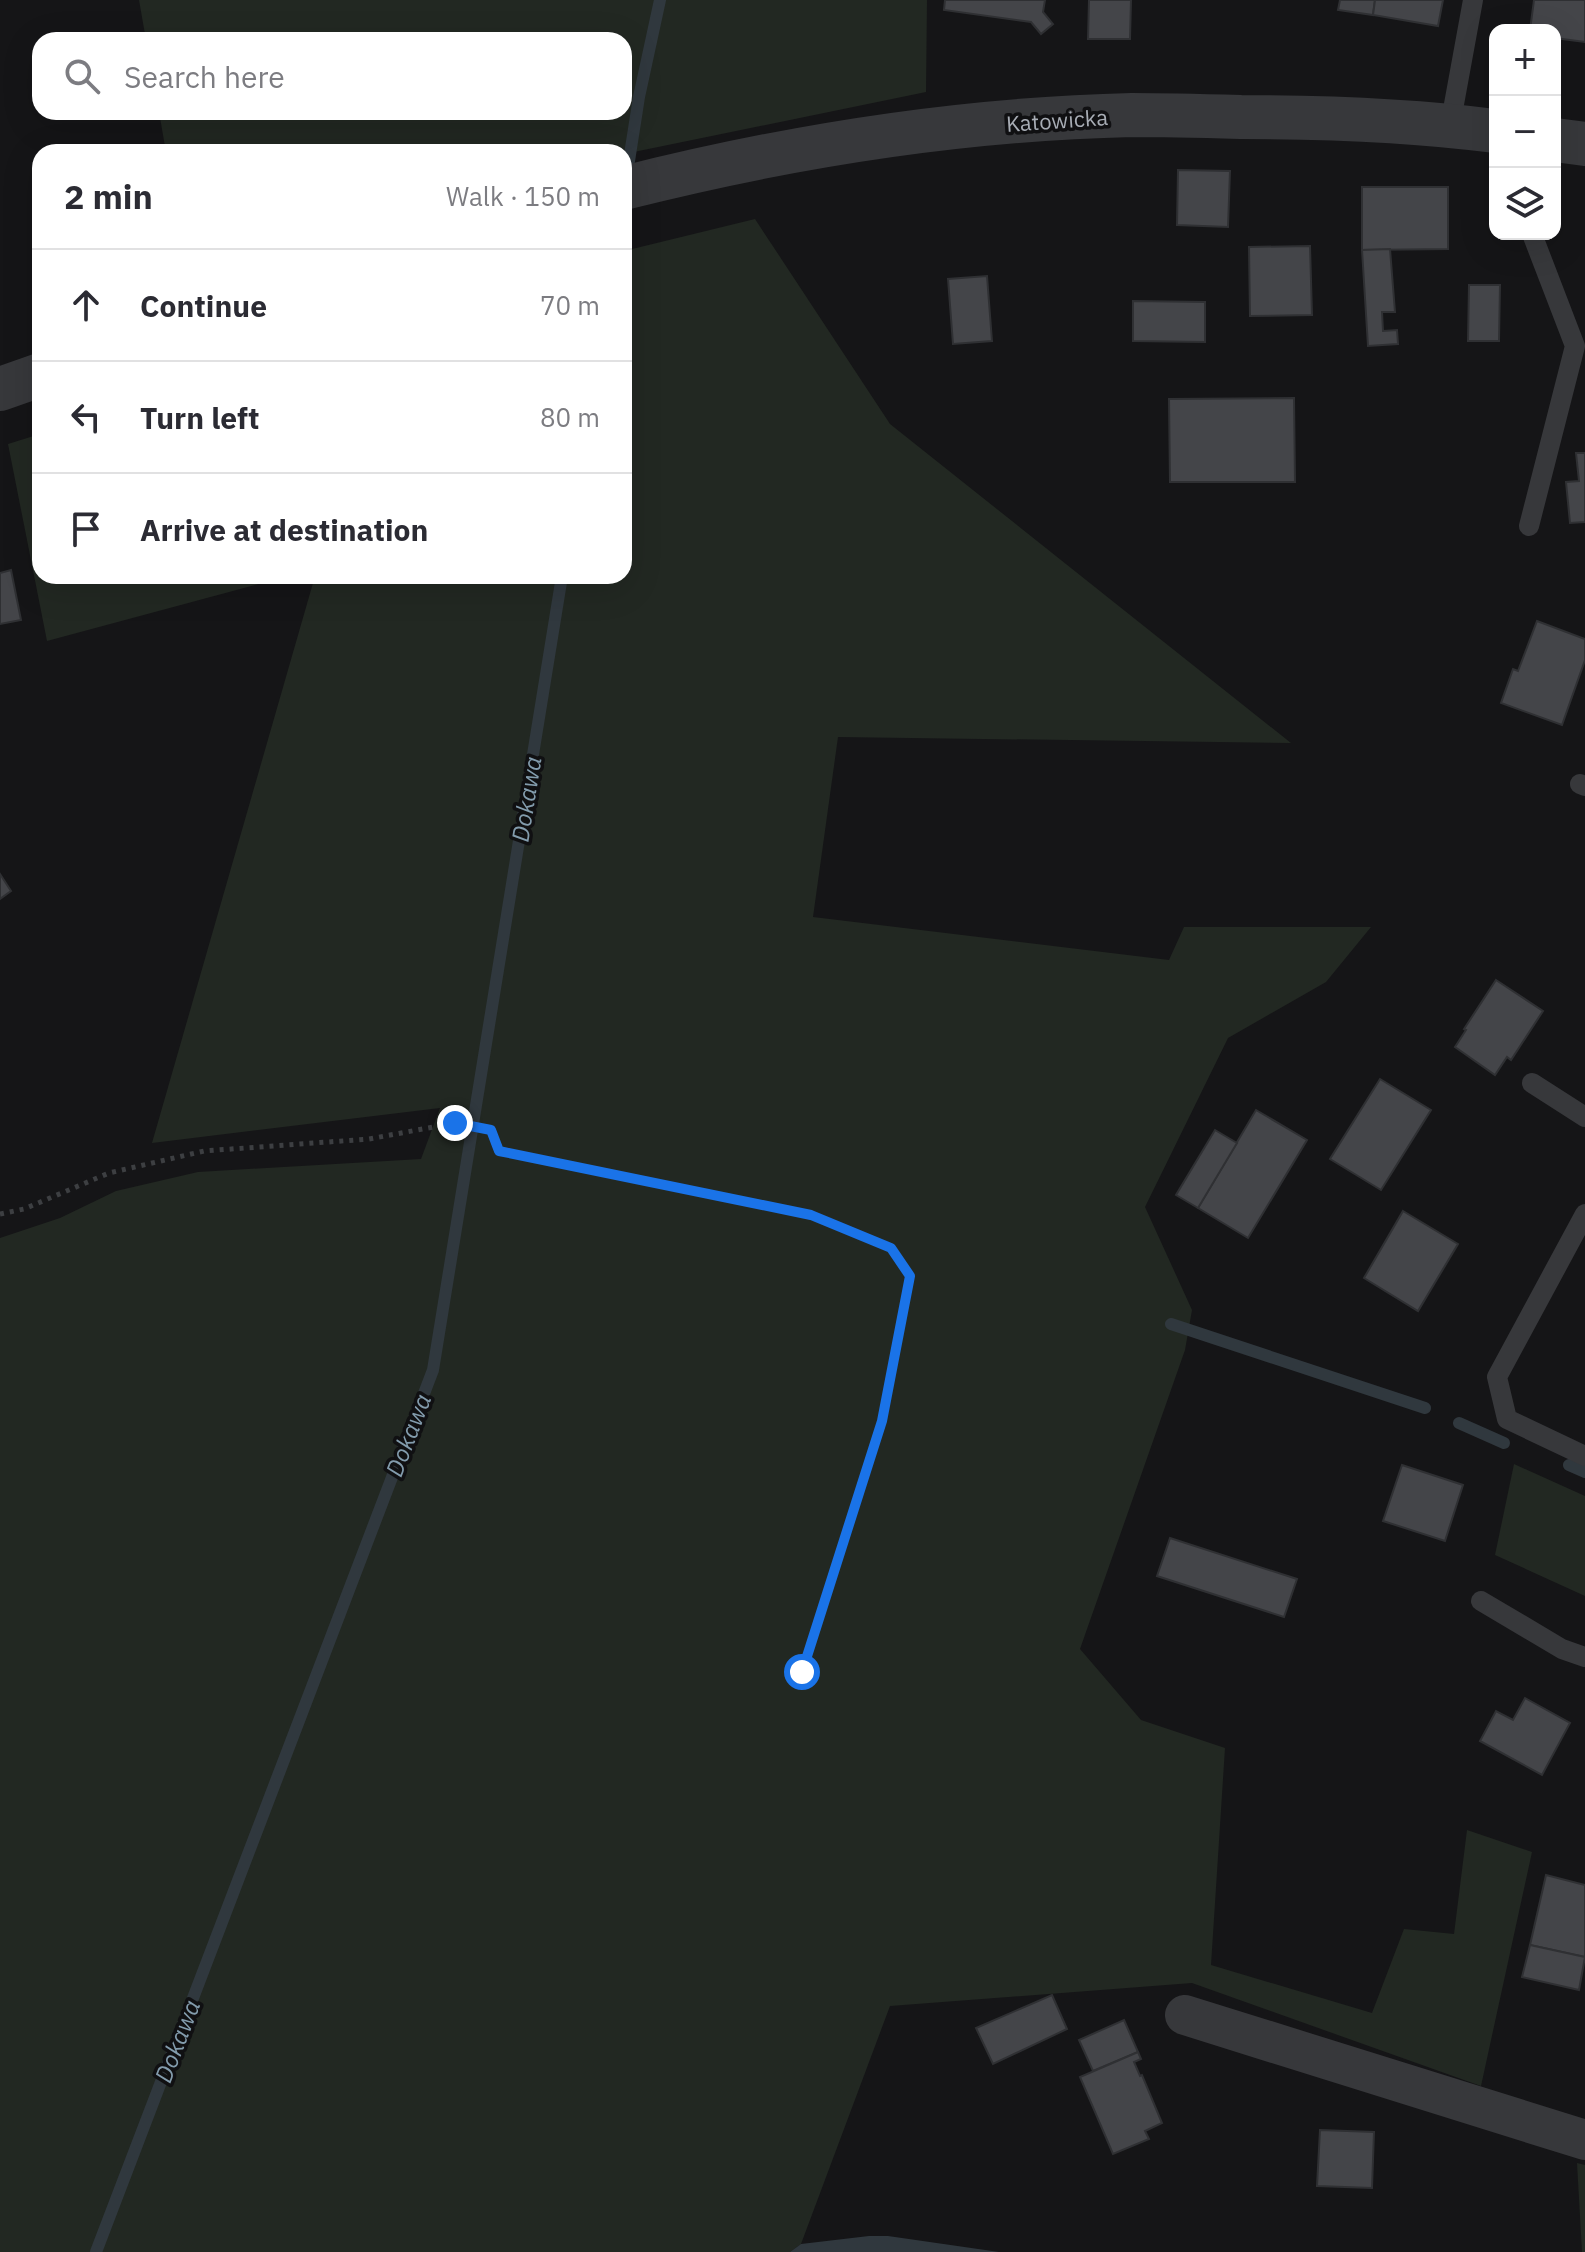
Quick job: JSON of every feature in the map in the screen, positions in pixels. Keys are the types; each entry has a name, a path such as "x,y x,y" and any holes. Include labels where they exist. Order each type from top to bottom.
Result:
{"street":[{"name":"Katowicka","path":"632,186 834,143 969,126 1131,115 1303,117 1482,133"},
{"path":"1561,141 1585,144"},
{"path":"0,389 32,378"},
{"path":"1185,2015 1585,2140"}],"lane":[{"path":"1473,0 1482,133"},
{"path":"1529,526 1575,346 1534,240"},
{"path":"1532,1083 1585,1117"},
{"path":"1585,1214 1497,1377 1507,1419 1585,1456"},
{"path":"1481,1601 1562,1649 1585,1657"}],"path":[{"path":"0,1214 24,1209 109,1173 204,1151 369,1139 455,1123 491,1130 499,1151 811,1215 891,1248 910,1276 882,1421 802,1672"}],"shaded area":[{"path":"139,0 927,0 926,92 632,152 632,144 165,144 160,120 632,120 632,32 145,32"},
{"path":"755,219 890,424 1291,743 838,737 813,917 1169,960 1184,927 1371,927 1326,982 1228,1038 1145,1207 1192,1310 1185,1350 1080,1649 1141,1720 1225,1748 1211,1965 1372,2013 1404,1929 1454,1934 1467,1830 1532,1852 1481,2086 1192,1983 890,2006 801,2244 790,2252 0,2252 0,1238 60,1218 116,1191 198,1172 421,1159 440,1108 152,1143 313,584 632,584 632,249"},
{"path":"32,436 32,565 8,444"},
{"path":"36,584 258,584 47,641"},
{"path":"1514,1464 1585,1496 1585,1596 1495,1555"},
{"path":"1577,2163 1585,2165 1585,2252 1582,2252"},
{"path":"869,2236 999,2252 790,2252 801,2244"}],"building":[{"path":"945,0 1045,0 1043,12 1053,24 1041,34 1031,22 944,10"},
{"path":"1089,0 1131,0 1130,39 1088,39"},
{"path":"1340,0 1375,0 1373,15 1338,10"},
{"path":"1375,0 1443,0 1438,26 1373,15"},
{"path":"1534,0 1585,0 1585,42 1561,39 1561,24 1531,24"},
{"path":"1178,170 1230,171 1228,227 1177,225"},
{"path":"1362,187 1448,187 1448,249 1362,250"},
{"path":"1310,246 1312,315 1250,316 1249,247"},
{"path":"1390,249 1395,312 1382,312 1383,331 1397,330 1398,344 1368,346 1362,250"},
{"path":"987,276 992,341 953,344 948,279"},
{"path":"1469,285 1500,285 1499,341 1468,341"},
{"path":"1133,301 1205,302 1205,342 1133,341"},
{"path":"1294,398 1295,482 1170,482 1169,399"},
{"path":"1576,453 1585,453 1585,522 1570,523 1566,482 1579,481"},
{"path":"11,570 21,620 0,624 0,573"},
{"path":"1537,621 1585,639 1585,660 1562,725 1501,703 1513,669 1518,671"},
{"path":"0,874 11,891 0,899"},
{"path":"1496,980 1543,1011 1511,1060 1507,1057 1495,1075 1455,1047"},
{"path":"1380,1079 1431,1110 1381,1190 1330,1159"},
{"path":"1256,1110 1307,1140 1248,1238 1198,1208"},
{"path":"1215,1130 1237,1143 1198,1208 1176,1195"},
{"path":"1403,1211 1458,1244 1418,1311 1364,1278"},
{"path":"1402,1465 1463,1485 1445,1541 1383,1521"},
{"path":"1170,1538 1297,1579 1284,1617 1157,1576"},
{"path":"1525,1698 1570,1723 1542,1775 1480,1741 1496,1711 1513,1720"},
{"path":"1546,1875 1585,1885 1585,1957 1530,1945"},
{"path":"1530,1945 1585,1957 1579,1990 1522,1977"},
{"path":"1052,1995 1067,2029 993,2064 976,2028"},
{"path":"1124,2020 1138,2052 1093,2071 1079,2040"},
{"path":"1138,2052 1141,2059 1134,2062 1162,2123 1145,2131 1149,2139 1113,2154 1080,2077"},
{"path":"1320,2130 1374,2132 1372,2188 1317,2186"}],"waterway":[{"name":"Dokawa","path":"632,144 660,0"},
{"name":"Dokawa","path":"96,2252 433,1370 561,584"},
{"path":"1171,1324 1425,1408"},
{"path":"1459,1423 1504,1443"},
{"path":"1569,1465 1585,1472"}],"route":[{"path":"455,1123 491,1130 499,1151 811,1215 891,1248 910,1276 882,1421 802,1672"}]}
